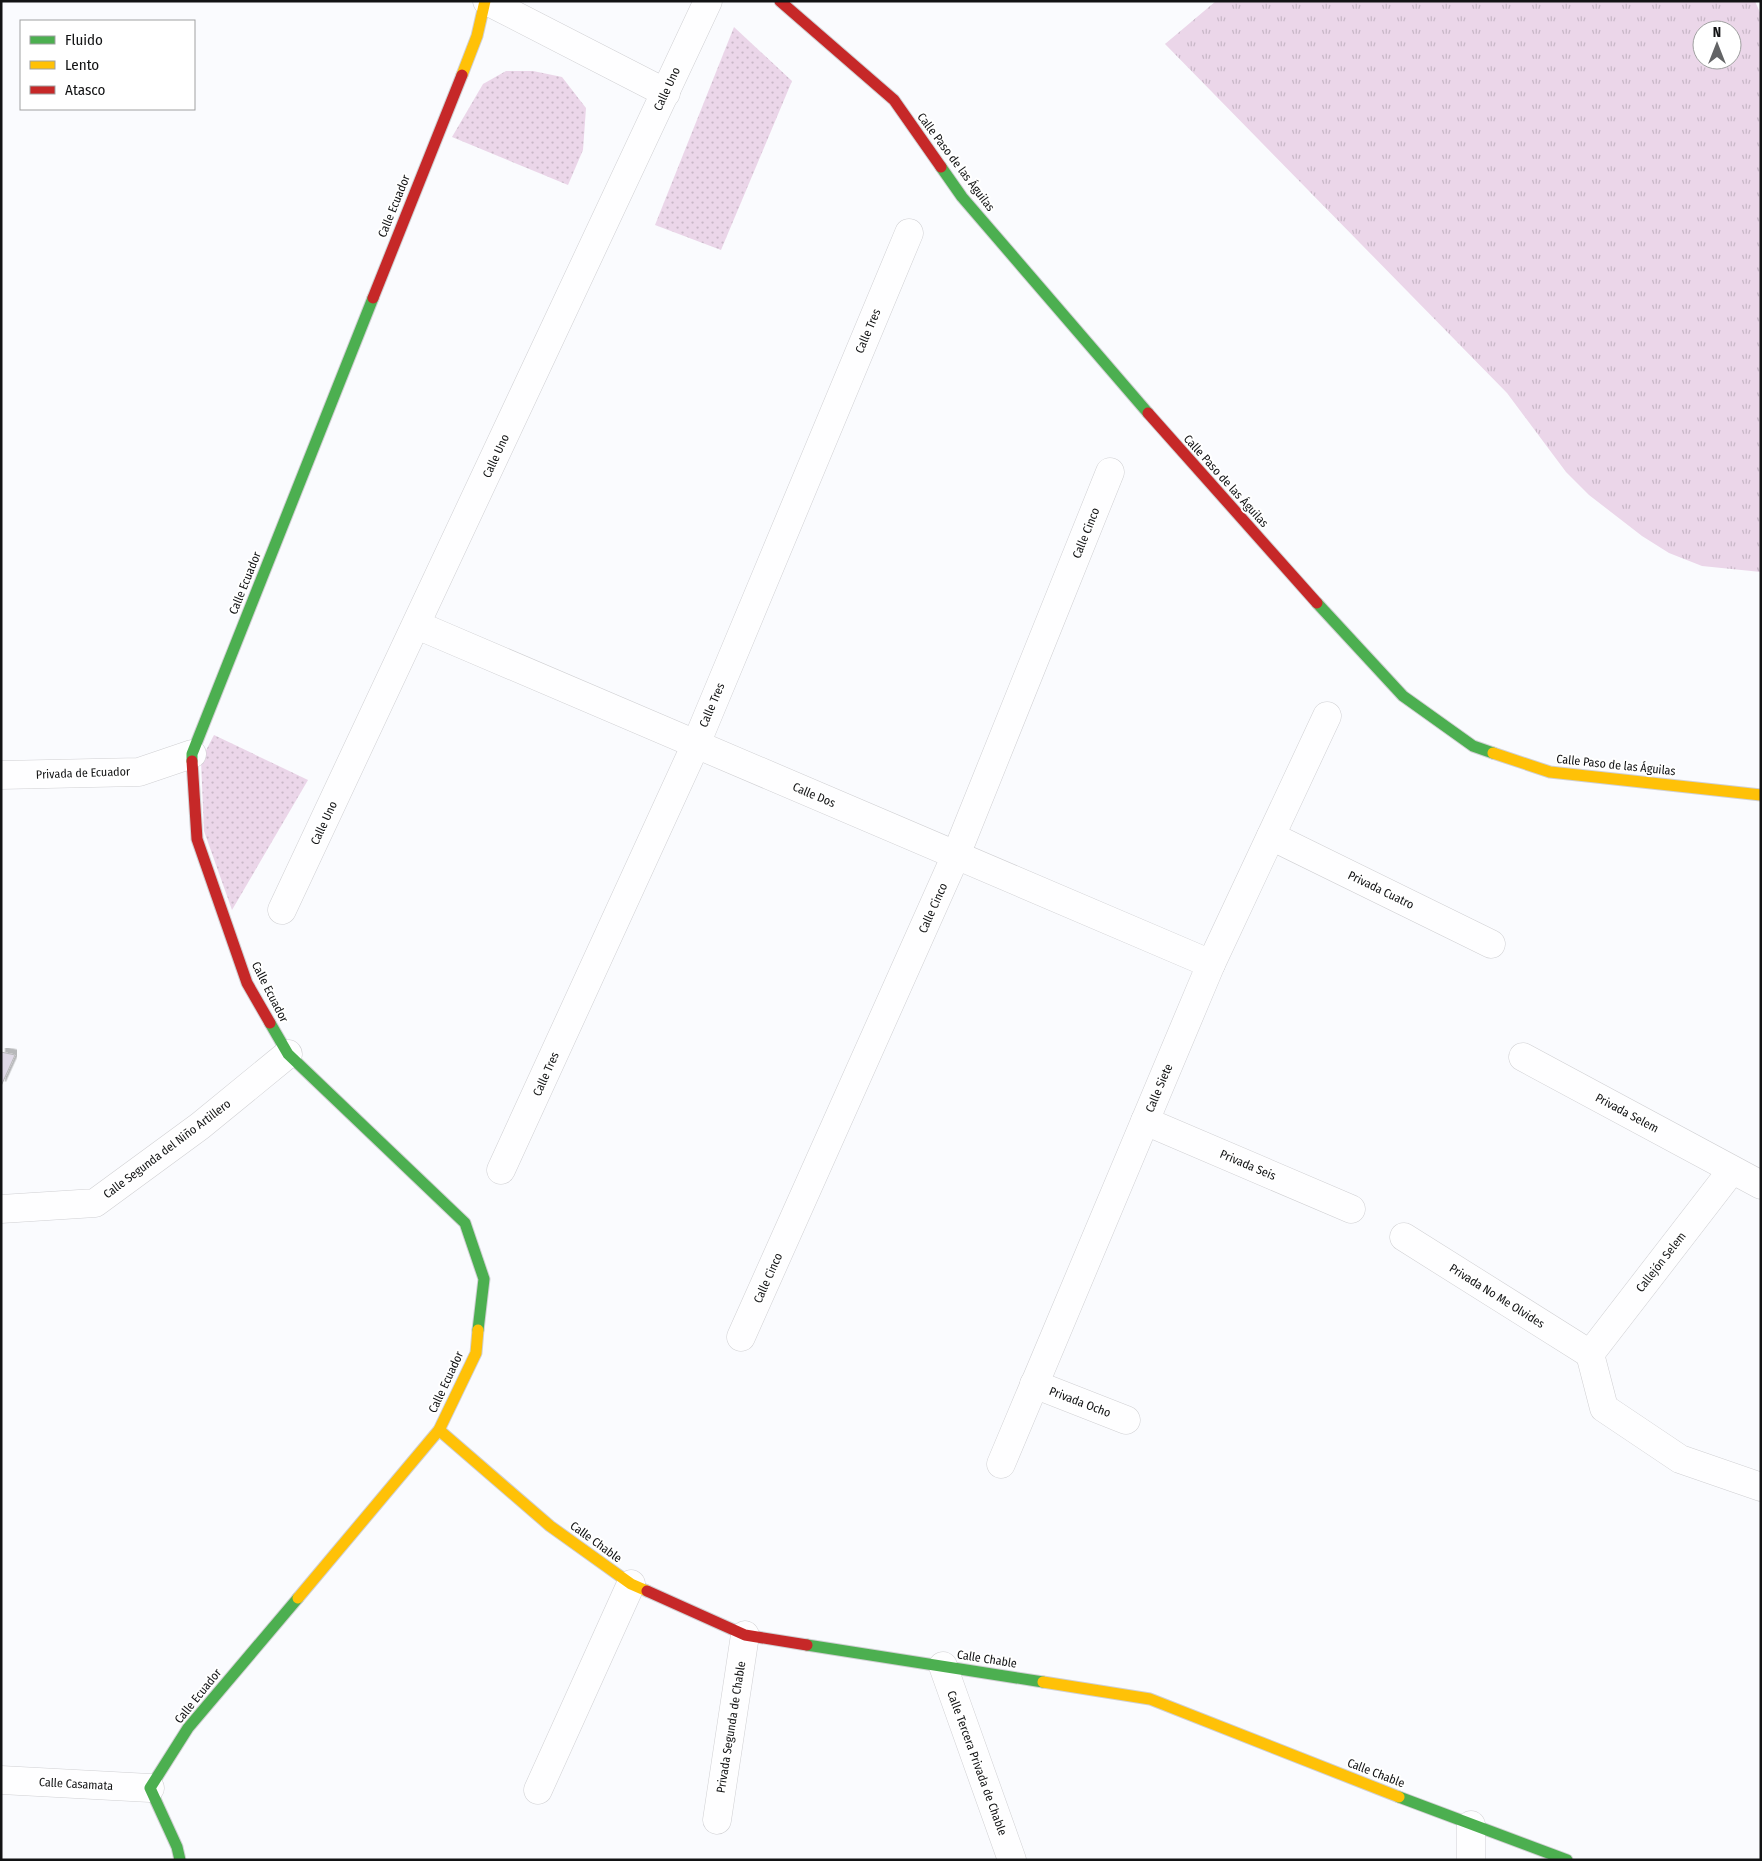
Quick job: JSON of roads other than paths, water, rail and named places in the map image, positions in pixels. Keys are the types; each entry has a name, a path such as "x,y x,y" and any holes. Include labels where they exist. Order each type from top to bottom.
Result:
{"street":[{"path":"486,1 666,93"},
{"name":"Calle Ecuador","path":"150,1788 188,1728 439,1430 476,1353 484,1279 465,1223 288,1054 247,983 197,839 192,754 477,36 486,1"},
{"name":"Calle Uno","path":"282,910 708,1"},
{"name":"Calle Paso de las Águilas","path":"780,1 894,100 962,197 1013,257 1174,444 1403,696 1473,746 1550,772 1761,795"},
{"name":"Calle Tres","path":"501,1170 696,744 909,233"},
{"name":"Calle Cinco","path":"741,1337 956,855 1110,472"},
{"name":"Calle Dos","path":"417,625 1211,964"},
{"name":"Calle Siete","path":"1001,1464 1211,964 1327,716"},
{"name":"Privada de Ecuador","path":"1,775 139,772 192,754"},
{"name":"Privada Cuatro","path":"1271,836 1491,944"},
{"name":"Calle Segunda del Niño Artillero","path":"1,1209 95,1203 200,1126 288,1054"},
{"name":"Privada Selem","path":"1523,1057 1761,1185"},
{"name":"Privada Seis","path":"1145,1121 1351,1210"},
{"name":"Callejón Selem","path":"1590,1354 1732,1170"},
{"name":"Privada No Me Olvides","path":"1404,1237 1590,1354"},
{"path":"1590,1354 1604,1408 1680,1459 1761,1487"},
{"name":"Privada Ocho","path":"1034,1384 1126,1420"},
{"name":"Calle Chable","path":"439,1430 550,1526 631,1584 745,1635 1150,1699 1471,1825 1567,1860"},
{"path":"538,1790 631,1584"},
{"name":"Privada Segunda de Chable","path":"717,1820 745,1635"},
{"name":"Calle Tercera Privada de Chable","path":"943,1666 1012,1860"},
{"name":"Calle Casamata","path":"1,1780 150,1788"},
{"path":"150,1788 177,1847 180,1860"},
{"path":"1471,1825 1471,1860"}]}
